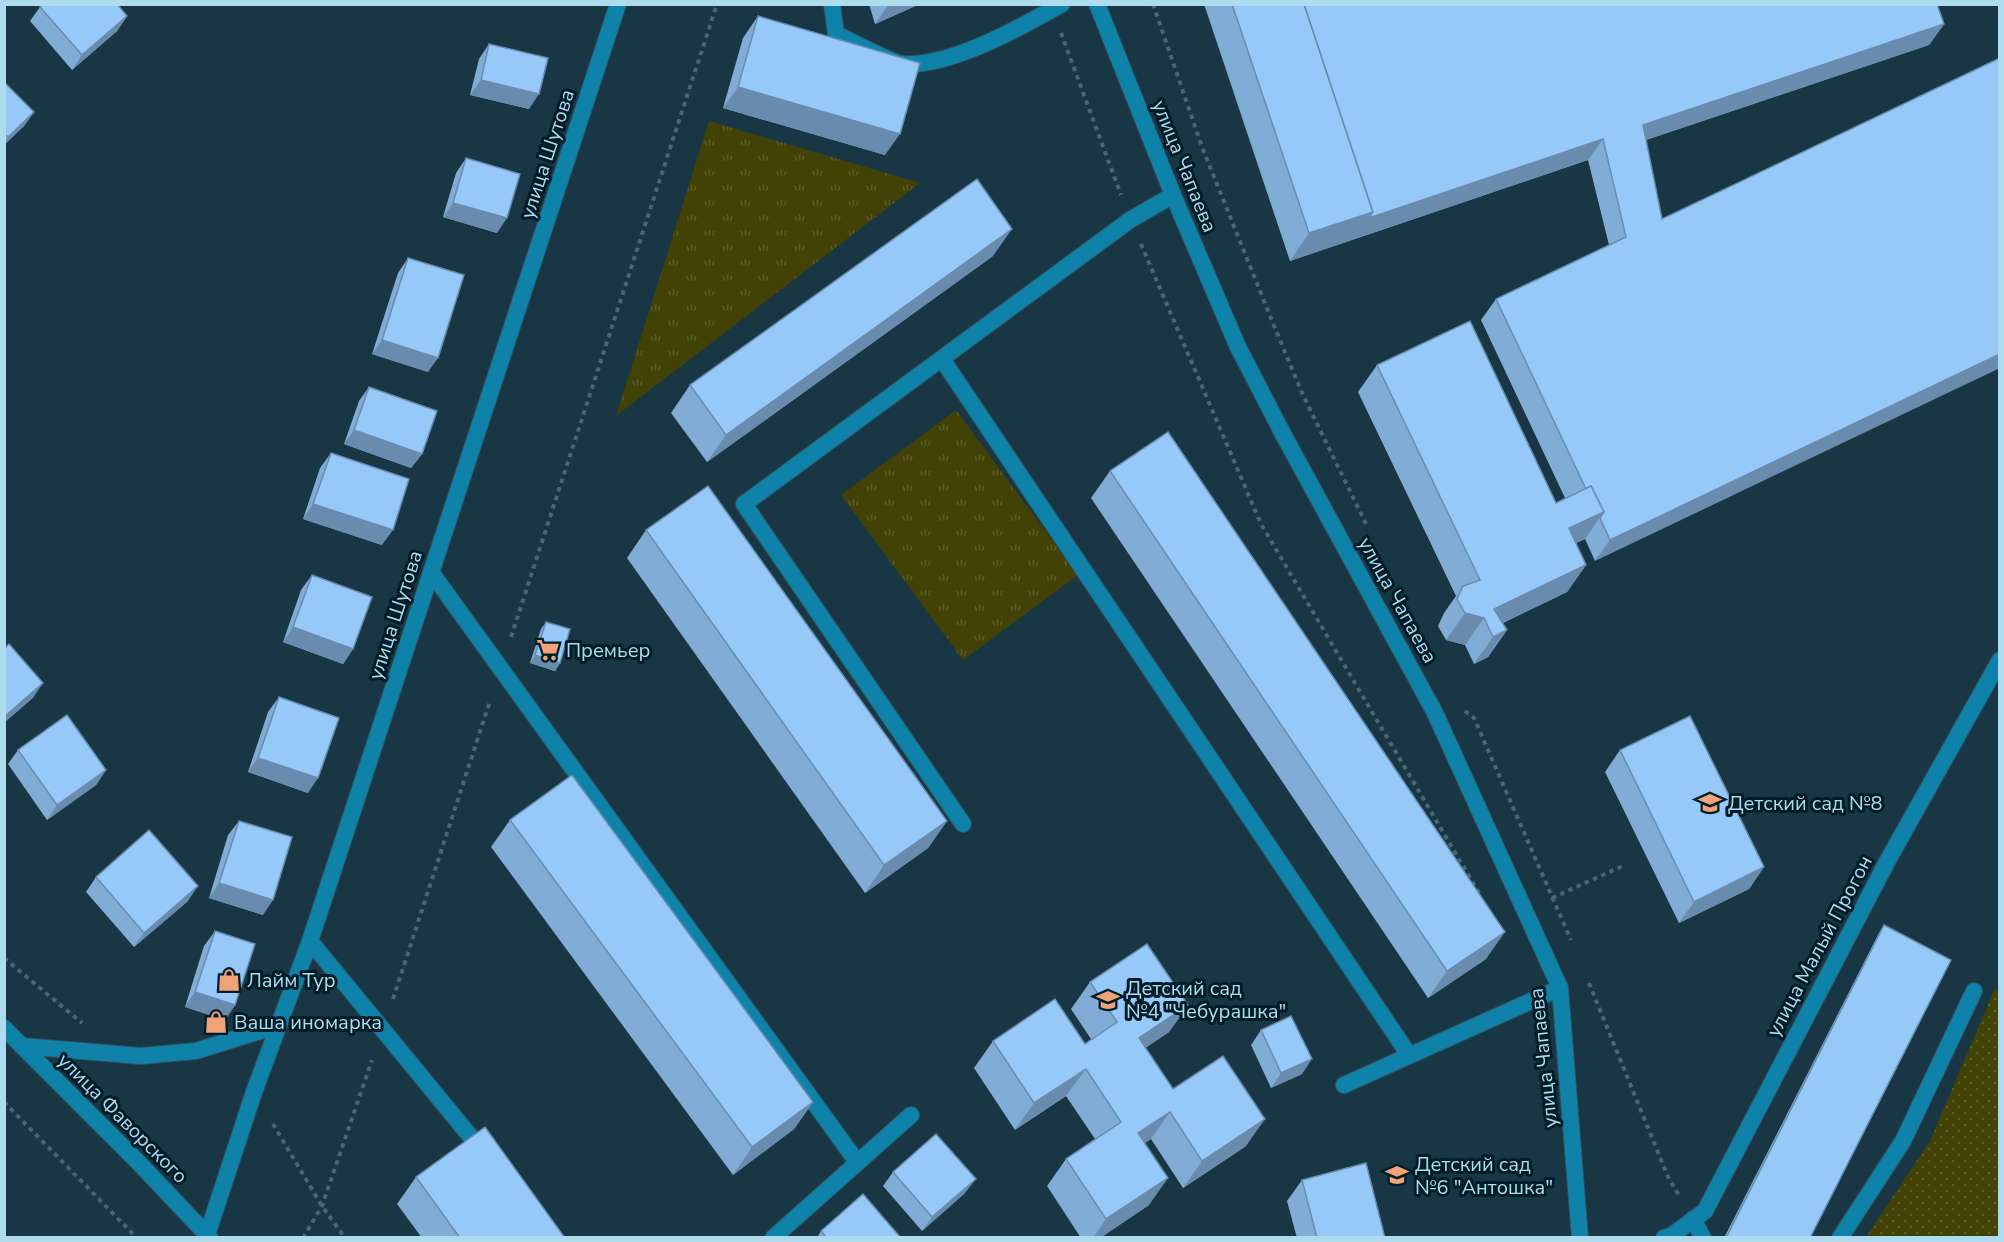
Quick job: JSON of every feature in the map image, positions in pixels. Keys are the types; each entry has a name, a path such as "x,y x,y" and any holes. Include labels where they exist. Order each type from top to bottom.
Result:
{"street":[{"name":"улица Шутова","path":"208,1236 254,1092 310,941 618,4"},
{"path":"832,4 836,34 902,64 936,61 1004,37 1057,7"},
{"name":"улица Чапаева","path":"1097,4 1173,195 1238,347 1282,434 1435,712 1560,988 1580,1238"},
{"path":"963,824 744,504 1130,220 1173,195"},
{"path":"942,359 1409,1055"},
{"path":"431,572 857,1162"},
{"name":"улица Малый Прогон","path":"1664,1238 1671,1236 1705,1211 1888,860 2000,660"},
{"path":"310,941 494,1165"},
{"path":"1344,1085 1560,988"},
{"path":"1840,1238 1902,1141 1974,991"},
{"path":"22,1046 141,1056 196,1051 279,1025"},
{"name":"улица Фаворского","path":"4,1028 208,1236"},
{"path":"773,1238 911,1115"},
{"path":"1693,1219 1703,1238"}],"path":[{"path":"303,1238 322,1206 382,1030 717,4"},
{"path":"1154,4 1202,147 1287,357 1303,395 1371,533"},
{"path":"1057,7 1130,220 1261,524 1479,894"},
{"path":"1462,708 1474,718 1572,940"},
{"path":"1525,911 1625,865"},
{"path":"1585,973 1668,1177 1693,1219"},
{"path":"4,1102 137,1238"}],"green space":[{"path":"709,121 920,183 616,416"},
{"path":"956,410 1078,575 963,660 841,495"},
{"path":"1995,988 2000,994 1999,1237 1866,1237 1930,1141"}],"building":[{"path":"43,4 117,4 127,16 82,55 40,7"},
{"path":"1232,4 1304,4 1373,212 1309,233"},
{"path":"1304,4 1937,4 1944,24 1643,125 1662,219 2000,58 2000,354 1610,540 1600,518 1604,512 1591,486 1586,489 1496,299 1626,237 1603,139 1369,218 1373,212"},
{"path":"758,16 920,63 900,134 738,87"},
{"path":"489,44 548,58 539,94 481,80"},
{"path":"4,82 34,112 8,137 4,133"},
{"path":"466,158 520,174 507,218 453,203"},
{"path":"977,179 1012,229 726,435 690,385"},
{"path":"408,258 464,275 438,358 382,340"},
{"path":"1470,321 1556,503 1591,486 1604,512 1569,528 1586,565 1494,609 1507,630 1493,637 1484,618 1465,613 1457,599 1463,586 1480,580 1377,365"},
{"path":"369,387 437,411 422,454 354,430"},
{"path":"1168,432 1505,932 1447,971 1110,471"},
{"path":"331,453 409,479 393,530 313,504"},
{"path":"708,486 947,821 884,865 646,530"},
{"path":"312,575 372,597 353,649 293,627"},
{"name":"Премьер","path":"546,622 570,629 560,663 535,655"},
{"path":"9,644 43,683 4,717 4,649"},
{"path":"279,697 339,718 318,778 258,758"},
{"path":"67,715 106,770 57,805 18,750"},
{"path":"1690,716 1764,867 1694,902 1620,750"},
{"path":"572,775 813,1102 752,1147 510,820"},
{"path":"239,821 292,837 273,900 219,883"},
{"path":"149,830 198,886 144,933 96,877"},
{"path":"1884,925 1951,960 1810,1238 1726,1238"},
{"path":"215,931 255,944 235,1005 195,992"},
{"path":"1147,944 1188,1005 1139,1038 1173,1089 1223,1056 1265,1119 1202,1161 1170,1112 1138,1133 1168,1178 1106,1219 1066,1159 1121,1122 1086,1069 1034,1103 993,1041 1055,999 1085,1044 1117,1022 1090,982"},
{"path":"1291,1016 1312,1059 1281,1073 1261,1030"},
{"path":"485,1127 565,1238 460,1238 416,1177"},
{"path":"936,1134 976,1179 932,1217 893,1172"},
{"path":"1366,1163 1385,1238 1317,1238 1302,1180"},
{"path":"863,1194 901,1238 827,1238 821,1231"}],"place":[{"name":"Премьер","path":"548,650"},
{"name":"Детский сад №8","path":"1710,803"},
{"name":"Лайм Тур","path":"229,980"},
{"name":"Детский сад №4 \"Чебурашка\"","path":"1108,1000"},
{"name":"Ваша иномарка","path":"216,1022"},
{"name":"Детский сад №6 \"Антошка\"","path":"1397,1175"}]}
